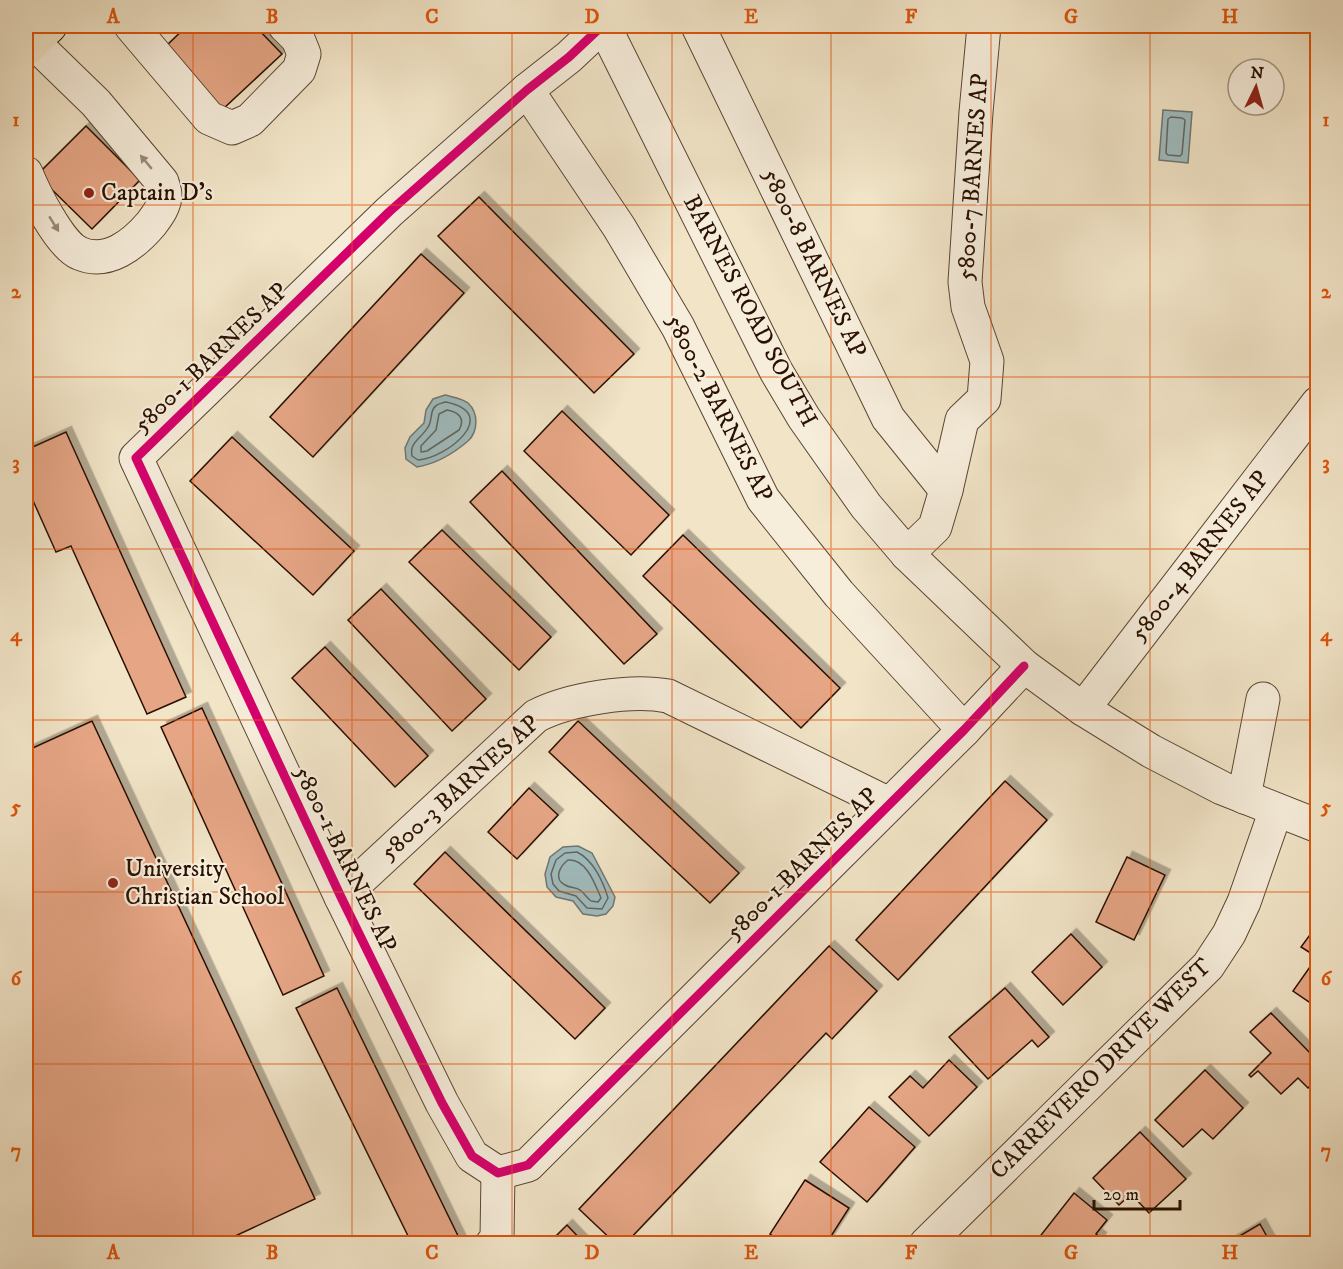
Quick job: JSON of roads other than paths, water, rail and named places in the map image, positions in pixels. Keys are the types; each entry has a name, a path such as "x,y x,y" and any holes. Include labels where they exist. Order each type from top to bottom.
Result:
{"street":[{"path":"131,26 209,118 232,128 250,120 299,70 304,54 298,39 285,26"},
{"name":"5800-1 BARNES AP","path":"603,26 389,212 135,458 340,897 442,1103 472,1156 498,1173 528,1166 964,730 1024,666"},
{"name":"BARNES ROAD SOUTH","path":"603,26 776,371 804,418 866,506 907,554 1024,666 1083,709 1151,751 1222,788 1317,826"},
{"name":"5800-8 BARNES AP","path":"698,26 888,418 946,490"},
{"name":"5800-7 BARNES AP","path":"907,554 934,527 946,490 962,420 984,399 987,361 968,307 964,282 984,26"},
{"path":"26,173 35,194 66,244 79,253 98,257 117,252 137,240 159,213 165,197 162,182 96,103 33,38"},
{"name":"5800-2 BARNES AP","path":"527,90 619,227 678,327 763,499 839,594 964,730"},
{"name":"5800-4 BARNES AP","path":"1083,709 1317,403"},
{"name":"5800-3 BARNES AP","path":"340,897 536,716 551,708 589,700 631,693 668,696 889,804"},
{"path":"1244,797 1263,699"},
{"name":"CARREVERO DRIVE WEST","path":"926,1244 1208,966 1229,934 1244,903 1276,810"},
{"path":"492,1244 497,1238 498,1173"}],"water":[{"path":"1163,110 1192,112 1188,163 1159,160"},
{"path":"445,395 463,400 472,407 476,422 474,433 468,441 450,454 417,467 406,459 405,448 410,437 424,423 426,410 433,399"},
{"path":"578,846 592,853 615,897 613,906 606,914 597,916 583,914 573,901 556,897 547,887 545,874 550,857 563,847"}],"place":[{"name":"Captain D's","path":"89,193"},
{"name":"University Christian School","path":"113,883"}]}
